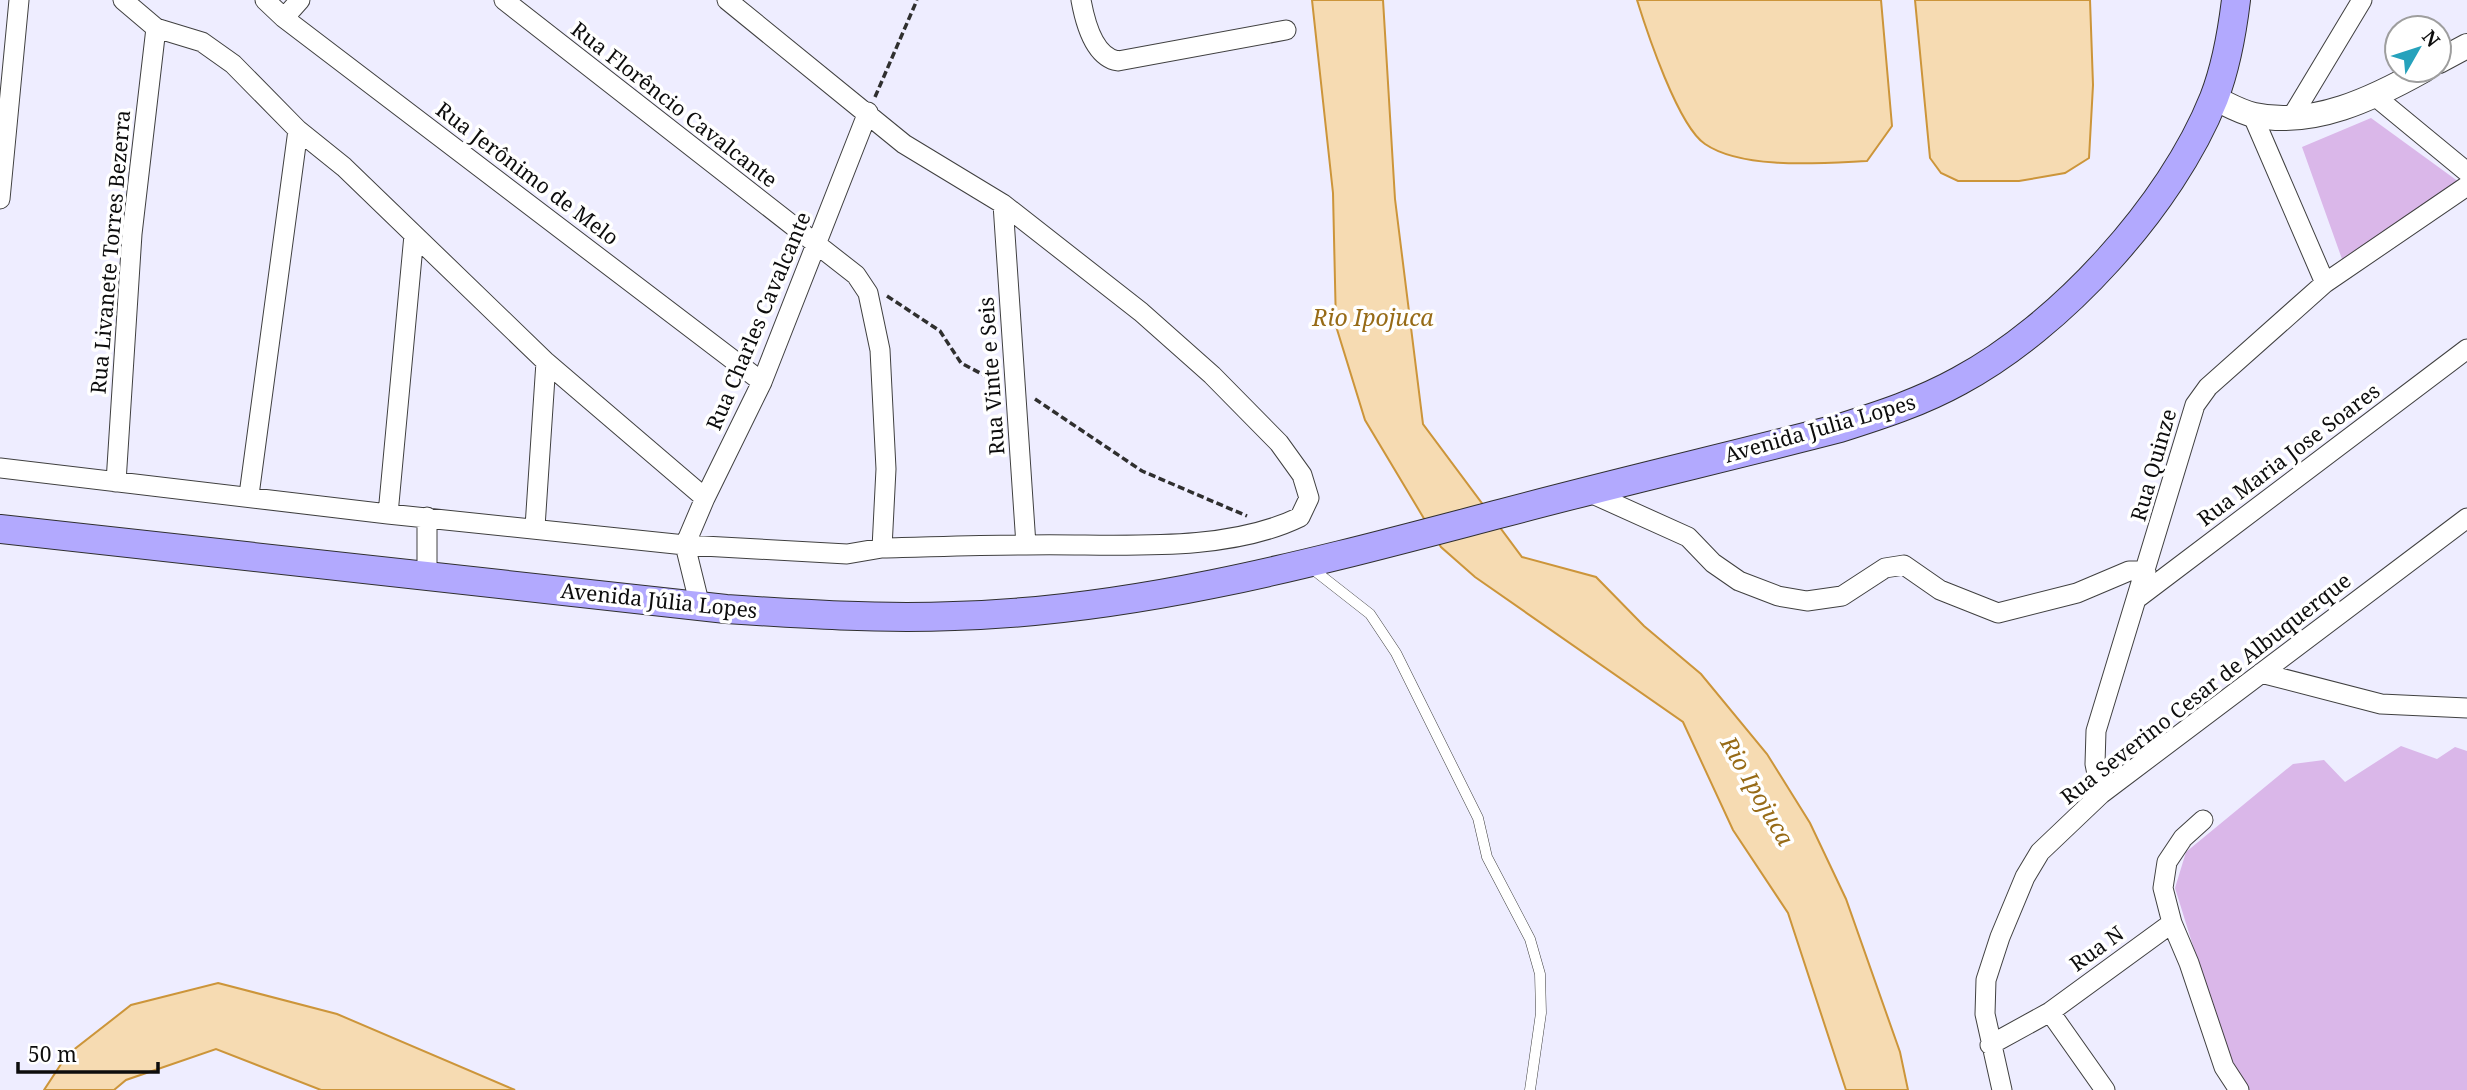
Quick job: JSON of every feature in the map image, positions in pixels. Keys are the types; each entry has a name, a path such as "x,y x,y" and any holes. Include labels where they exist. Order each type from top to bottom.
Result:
{"main road":[{"name":"Avenida Julia Lopes","path":"1312,563 1840,428 1926,398 1961,380 2011,348 2063,307 2107,261 2182,159 2214,98 2231,41 2236,0"},
{"name":"Avenida Júlia Lopes","path":"0,529 700,606 816,615 955,616 1055,608 1170,592 1312,563"}],"street":[{"path":"0,199 19,0"},
{"path":"123,0 156,27 202,42 216,50 298,130 344,167 546,362 705,498"},
{"name":"Rua Jerônimo de Melo","path":"265,0 284,18 762,382"},
{"path":"284,18 300,0"},
{"name":"Rua Florêncio Cavalcante","path":"505,0 856,275"},
{"path":"0,468 249,495 387,514 535,527 685,545 847,554 882,548 1144,545 1209,540 1269,529 1300,517 1309,498 1302,475 1279,443 1212,375 1141,312 1003,204 904,144 868,112 727,0"},
{"path":"1081,0 1098,48 1110,60 1118,61 1286,30"},
{"path":"2291,118 2362,0"},
{"name":"Rua Livanete Torres Bezerra","path":"116,482 132,234 156,27"},
{"path":"2214,98 2252,114 2291,118 2376,97 2399,84"},
{"path":"2376,97 2467,172"},
{"name":"Rua Charles Cavalcante","path":"685,545 762,382 868,112"},
{"path":"2252,114 2325,283"},
{"path":"249,495 298,130"},
{"name":"Rua Quinze","path":"2101,794 2095,764 2096,731 2147,571 2195,405 2217,378 2325,283 2467,186"},
{"name":"Rua Vinte e Seis","path":"1003,204 1026,545"},
{"path":"387,514 414,235"},
{"path":"856,275 868,293 880,350 886,469 882,548"},
{"name":"Rua Maria Jose Soares","path":"2139,597 2467,349"},
{"path":"535,527 546,362"},
{"path":"1578,493 1688,537 1713,563 1739,581 1778,596 1807,601 1842,596 1885,568 1904,565 1940,590 1998,613 2077,593 2129,571 2147,571"},
{"path":"427,517 427,576"},
{"name":"Rua Severino Cesar de Albuquerque","path":"2002,1090 1985,1014 1986,980 2025,877 2040,852 2101,794 2467,518"},
{"path":"685,545 700,606"},
{"path":"2261,673 2381,704 2466,707"},
{"path":"2203,820 2183,838 2167,862 2163,888 2172,923 2189,963 2224,1067 2239,1090"},
{"name":"Rua N","path":"1990,1045 2050,1012 2172,923"},
{"path":"2050,1012 2105,1090"}],"lane":[{"path":"1312,563 1370,614 1396,653 1478,818 1487,857 1530,939 1540,974 1541,1013 1530,1090"}],"path":[{"path":"868,112 918,0"},
{"path":"856,275 940,331 961,363 1009,387 1016,387 1142,471 1211,503 1244,514 1269,529"}],"shaded area":[{"path":"2371,118 2459,182 2342,259 2302,147"},
{"path":"2401,746 2437,759 2455,747 2467,751 2467,1090 2247,1090 2231,1068 2175,888 2186,852 2293,764 2324,760 2345,782"}],"water":[{"name":"Rio Ipojuca","path":"1312,0 1383,0 1395,199 1423,424 1522,557 1596,577 1644,626 1701,674 1767,754 1810,823 1846,899 1900,1052 1908,1090 1846,1090 1788,913 1733,830 1683,722 1475,577 1441,547 1365,420 1336,326 1333,193"},
{"path":"1637,0 1881,0 1892,126 1867,161 1783,163 1740,158 1721,152 1705,144 1684,118 1665,77"},
{"path":"1915,0 2090,0 2093,85 2089,158 2065,173 2019,181 1958,181 1941,173 1930,158"},
{"path":"218,983 337,1014 515,1090 321,1090 216,1049 126,1080 114,1090 44,1090 67,1055 131,1005"}]}
